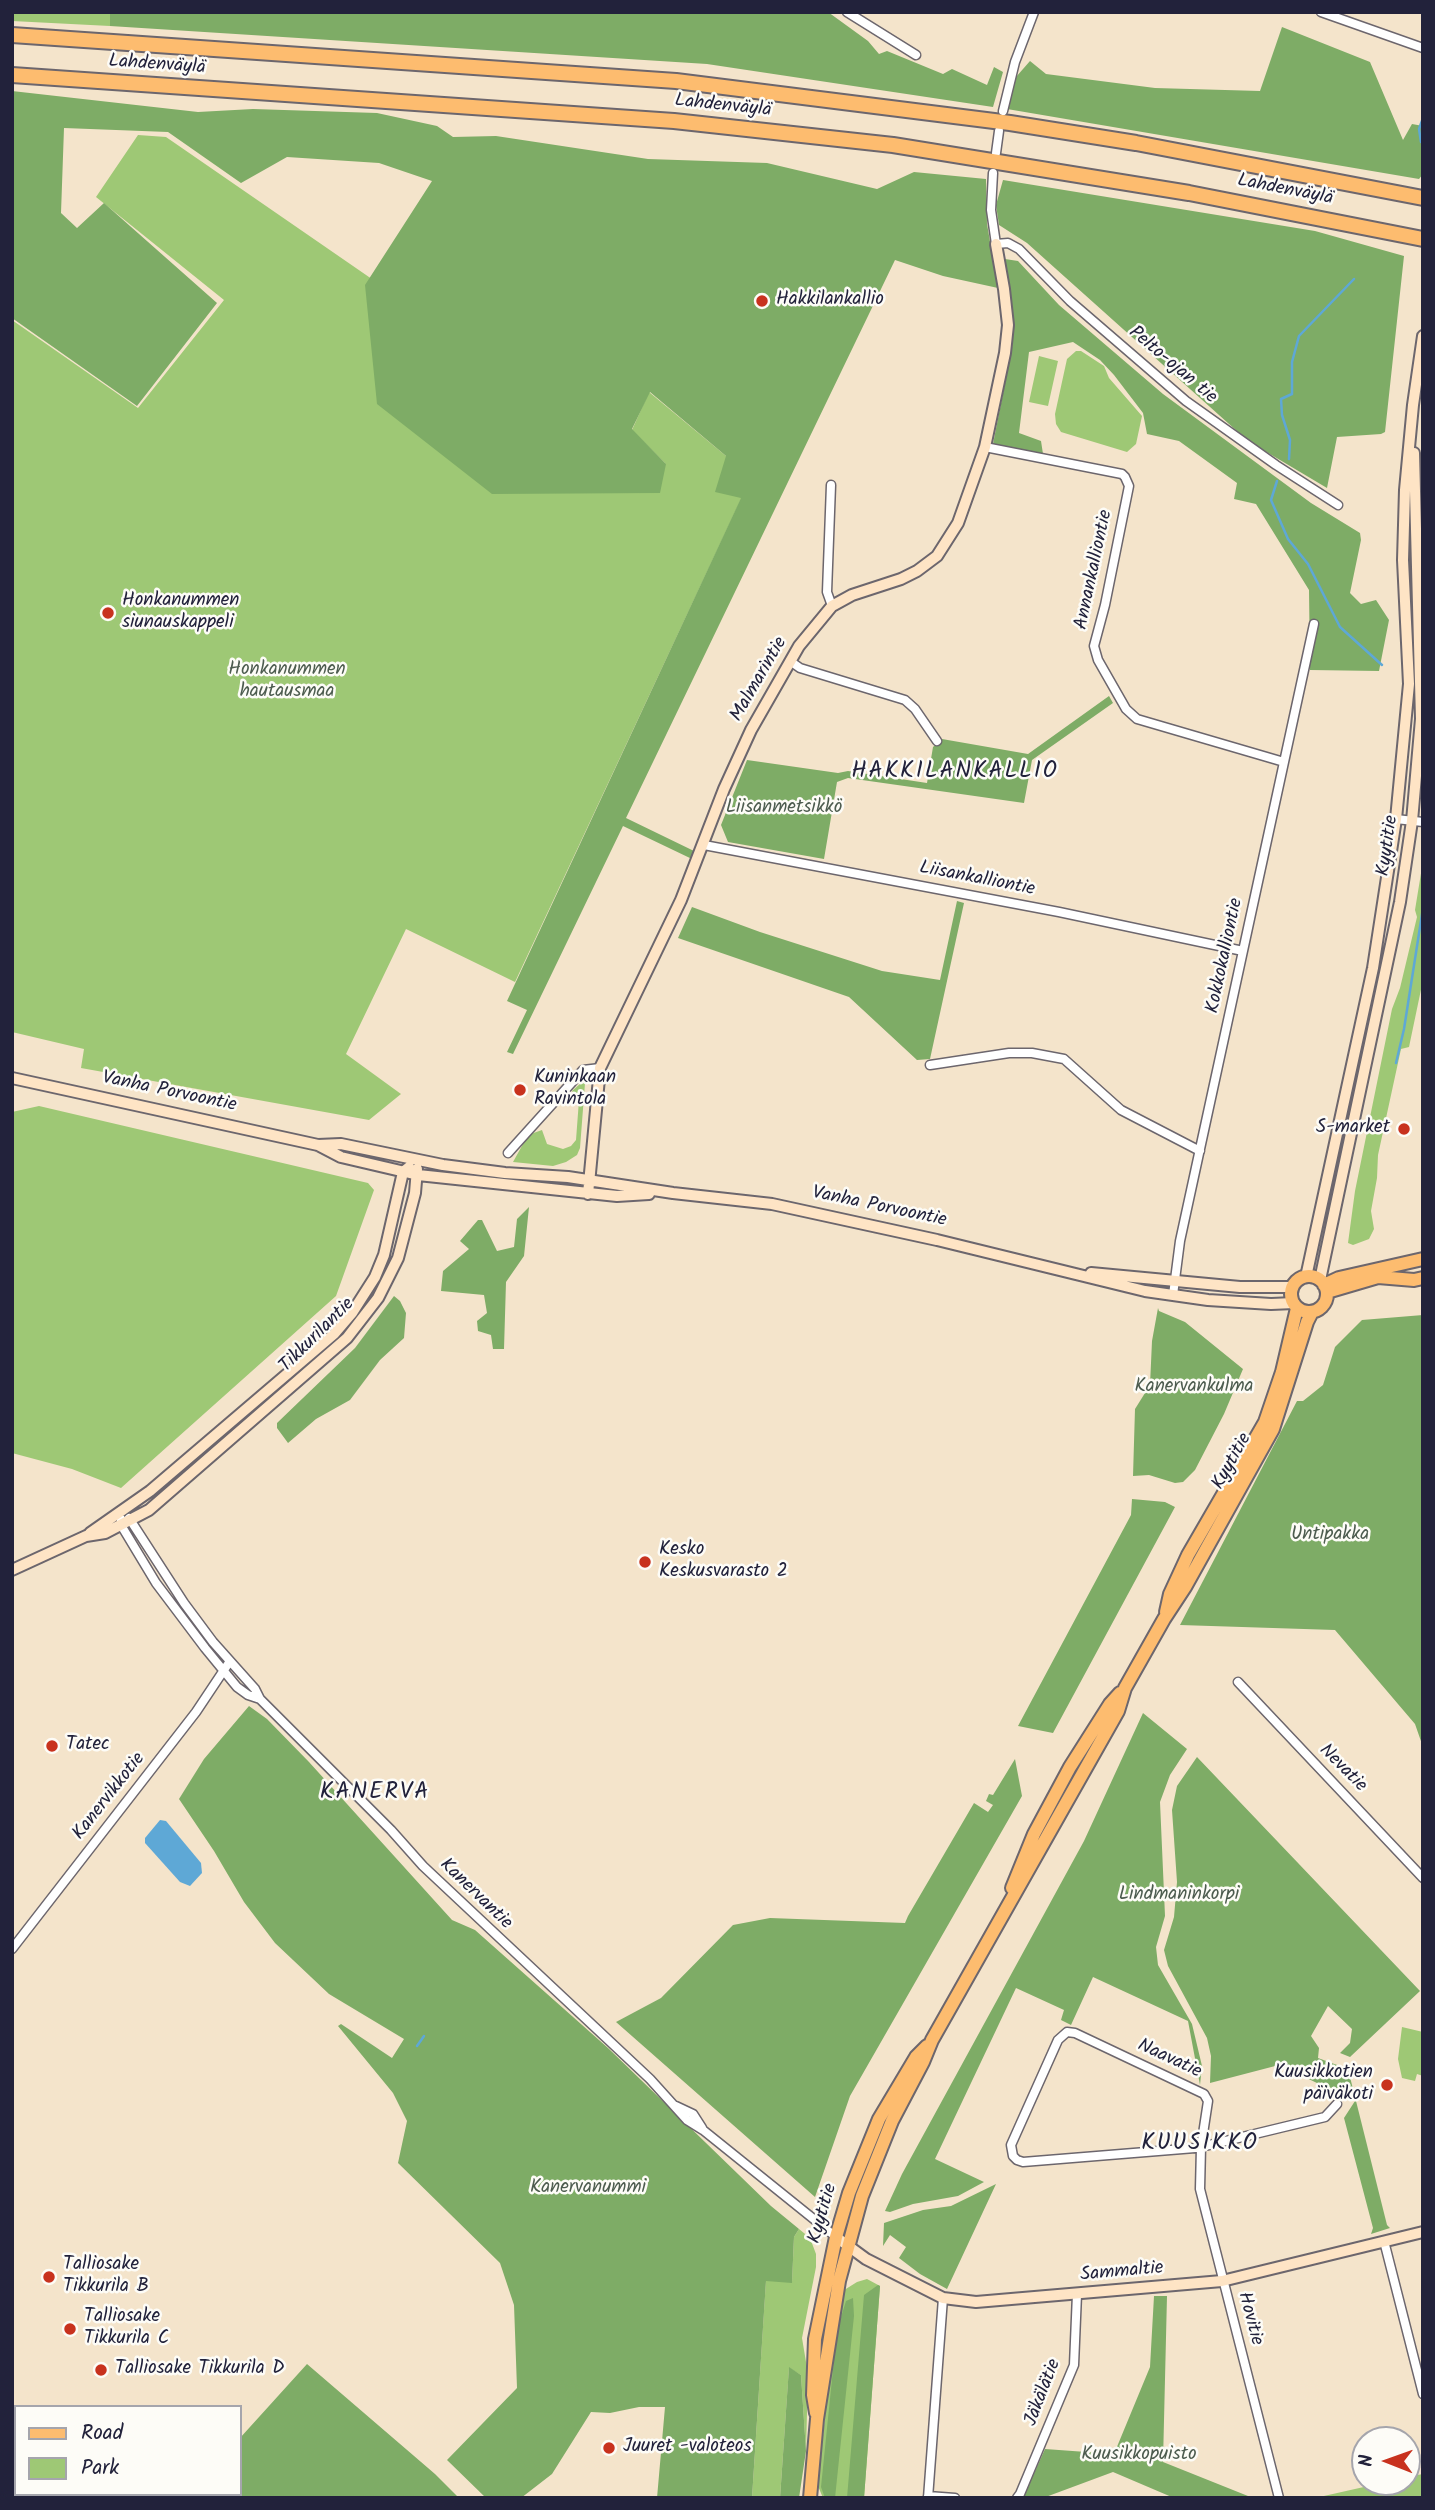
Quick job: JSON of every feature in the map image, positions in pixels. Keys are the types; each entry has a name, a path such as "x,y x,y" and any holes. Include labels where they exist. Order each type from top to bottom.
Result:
{"highway":[{"name":"Lahdenväylä","path":"12,35 676,81 1010,123 1136,142 1416,196"},
{"name":"Lahdenväylä","path":"12,75 674,121 873,143 1189,192 1423,239"}],"main road":[{"name":"Malmarintie","path":"588,1194 600,1068 668,928 704,845 739,753 790,661 812,628 832,606 852,595 907,577 937,556 958,523 985,447 999,386 1008,325 996,244"},
{"name":"Kyytitie","path":"1306,1277 1373,968 1396,819 1409,684 1403,560 1405,490 1423,336"},
{"name":"Kyytitie","path":"1324,1286 1417,822 1421,719 1420,556 1413,408"},
{"name":"Vanha Porvoontie","path":"12,1078 318,1145 341,1144 505,1173 772,1204 1075,1273 1114,1285 1173,1295 1295,1305"},
{"name":"Vanha Porvoontie","path":"318,1145 341,1157 418,1175 588,1194 617,1196 673,1193"},
{"name":"Tikkurilantie","path":"12,1570 89,1534 121,1512 334,1334 366,1292 384,1255 404,1172 415,1159"},
{"name":"Tikkurilantie","path":"89,1534 105,1532 127,1522 160,1501 332,1352 364,1318 378,1298 398,1258 418,1175 415,1159"},
{"path":"1324,1286 1339,1278 1423,1259"},
{"name":"Vanha Porvoontie","path":"1075,1273 1126,1275 1240,1287 1293,1287"},
{"path":"1324,1286 1324,1304 1312,1312 1304,1311 1295,1305 1293,1287 1306,1277 1324,1286 1378,1277 1414,1280 1423,1278"},
{"name":"Kyytitie","path":"1164,1619 1171,1594 1188,1555 1265,1422 1282,1372 1295,1305"},
{"name":"Kyytitie","path":"810,2498 826,2350 848,2245 862,2196 877,2159 932,2040 1118,1711 1125,1688 1273,1429 1312,1312"},
{"name":"Kyytitie","path":"817,2419 813,2395 816,2339 836,2237 860,2161 879,2119 916,2057 932,2040"},
{"name":"Sammaltie","path":"836,2237 866,2259 943,2298 976,2302 1222,2281 1423,2232"}],"street":[{"path":"847,12 915,55"},
{"path":"1003,111 1019,49 1034,12"},
{"path":"1321,12 1423,48"},
{"path":"996,153 999,131"},
{"path":"993,173 990,211 996,244"},
{"name":"Pelto-ojan tie","path":"996,244 1008,243 1020,249 1070,301 1186,401 1276,466 1338,505"},
{"name":"Annankalliontie","path":"985,447 1122,474 1127,479 1129,486 1105,606 1094,646 1098,660 1131,715 1138,719 1284,762"},
{"path":"831,485 827,592 832,606"},
{"path":"1403,560 1420,556"},
{"path":"1403,560 1420,570"},
{"name":"Kokkokalliontie","path":"1173,1295 1180,1241 1314,624"},
{"path":"790,661 800,668 905,700 937,740"},
{"path":"1396,819 1417,822"},
{"name":"Liisankalliontie","path":"704,845 1059,912 1243,951"},
{"path":"930,1065 1009,1053 1032,1052 1064,1059 1121,1110 1200,1151"},
{"path":"508,1153 583,1070 600,1068"},
{"path":"121,1512 127,1522"},
{"name":"Kanervantie","path":"127,1522 184,1603 256,1689 260,1699 391,1829 438,1882 676,2106 688,2110 696,2117 703,2130 836,2237"},
{"name":"Kanervantie","path":"127,1522 156,1583 223,1672 248,1695 260,1699"},
{"name":"Kanervikkotie","path":"12,1949 196,1712 230,1661"},
{"name":"Nevatie","path":"1238,1682 1423,1878"},
{"name":"Naavatie","path":"1068,2032 1204,2094 1209,2101 1201,2147 1023,2162 1017,2160 1011,2151 1013,2139 1058,2040 1068,2032"},
{"path":"1201,2147 1325,2117 1337,2104"},
{"name":"Hovitie","path":"1201,2147 1199,2189 1279,2498"},
{"path":"1384,2241 1423,2394"},
{"name":"Jäkälätie","path":"1017,2498 1074,2365 1077,2294"},
{"path":"943,2298 928,2497 955,2498"}],"green space":[{"path":"12,12 110,12 110,26 12,21"},
{"path":"110,12 828,12 868,41 879,54 887,51 943,74 952,69 987,85 994,67 1003,72 993,107 707,64 110,26"},
{"path":"1282,27 1370,62 1403,140 1412,124 1423,126 1423,174 1419,179 1007,109 1016,77 1030,61 1046,74 1155,88 1260,91"},
{"path":"12,91 198,112 253,109 377,113 437,126 453,137 496,136 648,159 767,163 877,189 914,172 986,179 987,224 998,288 943,276 895,260 626,818 694,851 692,859 623,826 513,1054 507,1052 527,1010 507,1001 741,498 715,492 726,456 650,392 632,429 666,464 660,493 492,494 377,404 365,285 432,181 379,163 287,157 241,183 168,132 64,128 61,213 77,228 104,203 217,303 137,406 12,318"},
{"name":"Honkanummen hautausmaa","path":"138,135 166,137 440,326 666,464 632,430 649,392 726,456 742,497 515,982 406,929 346,1054 401,1094 369,1120 81,1068 84,1049 12,1032 12,320 138,408 224,300 96,197"},
{"path":"1003,180 1315,231 1404,256 1385,432 1337,437 1327,488 1248,441 1027,243 999,225 996,205"},
{"path":"1005,259 1018,261 1059,305 1163,394 1311,503 1360,533 1361,540 1350,593 1361,604 1376,600 1389,620 1379,671 1310,670 1309,590 1256,504 1234,499 1237,483 1179,441 1147,434 1143,413 1114,375 1100,360 1073,342 1029,352 1019,433 1041,441 1043,454 993,444 1012,348 1013,322"},
{"path":"1076,351 1081,351 1104,366 1109,378 1142,416 1136,444 1127,452 1061,432 1056,424 1055,414 1067,359"},
{"path":"1039,356 1058,361 1048,406 1029,402"},
{"name":"Liisanmetsikkö","path":"1109,696 1113,703 1032,760 1024,803 848,778 837,782 824,859 728,842 721,825 747,760 927,783 933,747 942,739 1028,754"},
{"path":"1423,861 1423,980 1409,1047 1401,1049 1378,1155 1371,1211 1374,1229 1369,1239 1353,1245 1348,1243 1355,1191 1392,1009 1400,988 1417,917 1415,910"},
{"path":"957,901 964,903 930,1059 917,1060 849,997 678,938 692,907 882,971 940,980"},
{"path":"585,1083 580,1148 577,1155 553,1166 513,1162 528,1135 542,1130 547,1144 563,1149 571,1146 576,1140 579,1100 572,1091"},
{"path":"39,1106 368,1183 374,1190 336,1296 121,1488 72,1469 12,1453 12,1112"},
{"path":"529,1207 524,1256 506,1282 504,1349 493,1349 491,1335 478,1331 477,1321 487,1313 484,1295 441,1291 443,1271 469,1249 460,1241 478,1220 482,1220 497,1251 514,1247 517,1219"},
{"path":"394,1296 406,1313 404,1338 380,1360 350,1400 316,1419 288,1443 277,1428 277,1423 355,1348"},
{"name":"Kanervankulma","path":"1158,1308 1159,1311 1185,1322 1243,1369 1224,1414 1195,1470 1183,1482 1175,1483 1149,1475 1133,1476 1135,1409 1150,1385 1152,1341"},
{"name":"Untipakka","path":"1423,1315 1423,1747 1415,1724 1335,1630 1180,1625 1297,1401 1303,1401 1323,1385 1335,1347 1362,1320"},
{"path":"1132,1499 1165,1502 1175,1507 1053,1733 1018,1726 1131,1515"},
{"name":"Kanervanummi","path":"249,1706 267,1719 309,1762 452,1920 475,1930 608,2048 771,2206 799,2229 794,2237 792,2283 766,2281 752,2498 657,2498 665,2407 639,2407 610,2413 591,2412 552,2474 521,2498 486,2498 447,2460 517,2388 514,2305 500,2263 398,2163 407,2121 393,2093 338,2026 341,2024 392,2058 404,2039 329,1994 275,1943 244,1902 179,1799 204,1759"},
{"path":"1143,1713 1187,1749 1170,1775 1160,1802 1165,1916 1156,1947 1158,1965 1192,2024 1202,2066 1200,2085 1188,2021 1093,1977 1071,2025 1061,2020 1064,2010 1016,1988 935,2159 984,2182 958,2196 885,2211 902,2174 1084,1841"},
{"name":"Lindmaninkorpi","path":"1197,1757 1420,1991 1350,2057 1340,2053 1350,2043 1352,2029 1328,2006 1311,2036 1319,2048 1318,2058 1348,2069 1387,2225 1390,2228 1371,2234 1373,2228 1344,2118 1355,2101 1279,2065 1210,2083 1211,2056 1207,2038 1168,1966 1164,1950 1174,1917 1177,1882 1172,1810 1177,1786"},
{"path":"1015,1759 1022,1796 850,2096 815,2197 616,2022 661,1998 733,1925 770,1918 905,1923 974,1803 988,1812 993,1805 986,1801 989,1794 993,1795"},
{"path":"1402,2027 1423,2032 1423,2076 1417,2074 1415,2081 1402,2078 1398,2059"},
{"path":"996,2184 947,2289 899,2258 906,2247 890,2235 883,2246 884,2223 923,2210 951,2206"},
{"path":"799,2229 810,2238 816,2254 816,2267 802,2338 808,2374 806,2451 801,2375 789,2368 780,2498 752,2498 766,2280 792,2282 794,2237"},
{"path":"867,2279 880,2286 864,2498 823,2498 818,2486 830,2365 841,2292"},
{"path":"878,2285 864,2498 847,2498 864,2295"},
{"name":"Kuusikkopuisto","path":"1154,2296 1167,2296 1163,2462 1253,2498 1174,2498 1113,2472 1043,2498 1023,2498 1045,2449 1114,2454 1150,2367"},
{"path":"853,2298 854,2316 835,2498 825,2498 821,2487 837,2330 846,2301"},
{"path":"307,2364 435,2474 459,2498 185,2498 242,2496 242,2436"},
{"path":"789,2367 801,2375 806,2451 799,2498 780,2498"},
{"path":"1421,2474 1423,2498 1315,2498 1351,2490 1351,2496 1421,2496"}],"water":[{"path":"160,1820 166,1821 201,1863 202,1873 190,1886 180,1882 145,1843 145,1838"}],"waterway":[{"path":"1421,142 1419,129 1423,118"},
{"path":"1289,459 1290,440 1282,415 1281,399 1292,394 1292,362 1299,336 1354,279"},
{"path":"1277,481 1271,500 1288,539 1308,564 1340,627 1382,665"},
{"path":"1396,1063 1423,908"},
{"path":"417,2046 424,2036"}],"place":[{"name":"Hakkilankallio","path":"762,301"},
{"name":"Honkanummen siunauskappeli","path":"108,613"},
{"name":"Kuninkaan Ravintola","path":"520,1090"},
{"name":"S-market","path":"1404,1129"},
{"name":"Kesko Keskusvarasto 2","path":"645,1562"},
{"name":"Tatec","path":"52,1746"},
{"name":"Kuusikkotien päiväkoti","path":"1387,2085"},
{"name":"Talliosake Tikkurila B","path":"49,2277"},
{"name":"Talliosake Tikkurila C","path":"70,2329"},
{"name":"Talliosake Tikkurila D","path":"101,2370"},
{"name":"Juuret -valoteos","path":"609,2448"}],"district":[{"name":"HAKKILANKALLIO","path":"955,773"},
{"name":"KANERVA","path":"375,1794"},
{"name":"KUUSIKKO","path":"1200,2145"}]}
